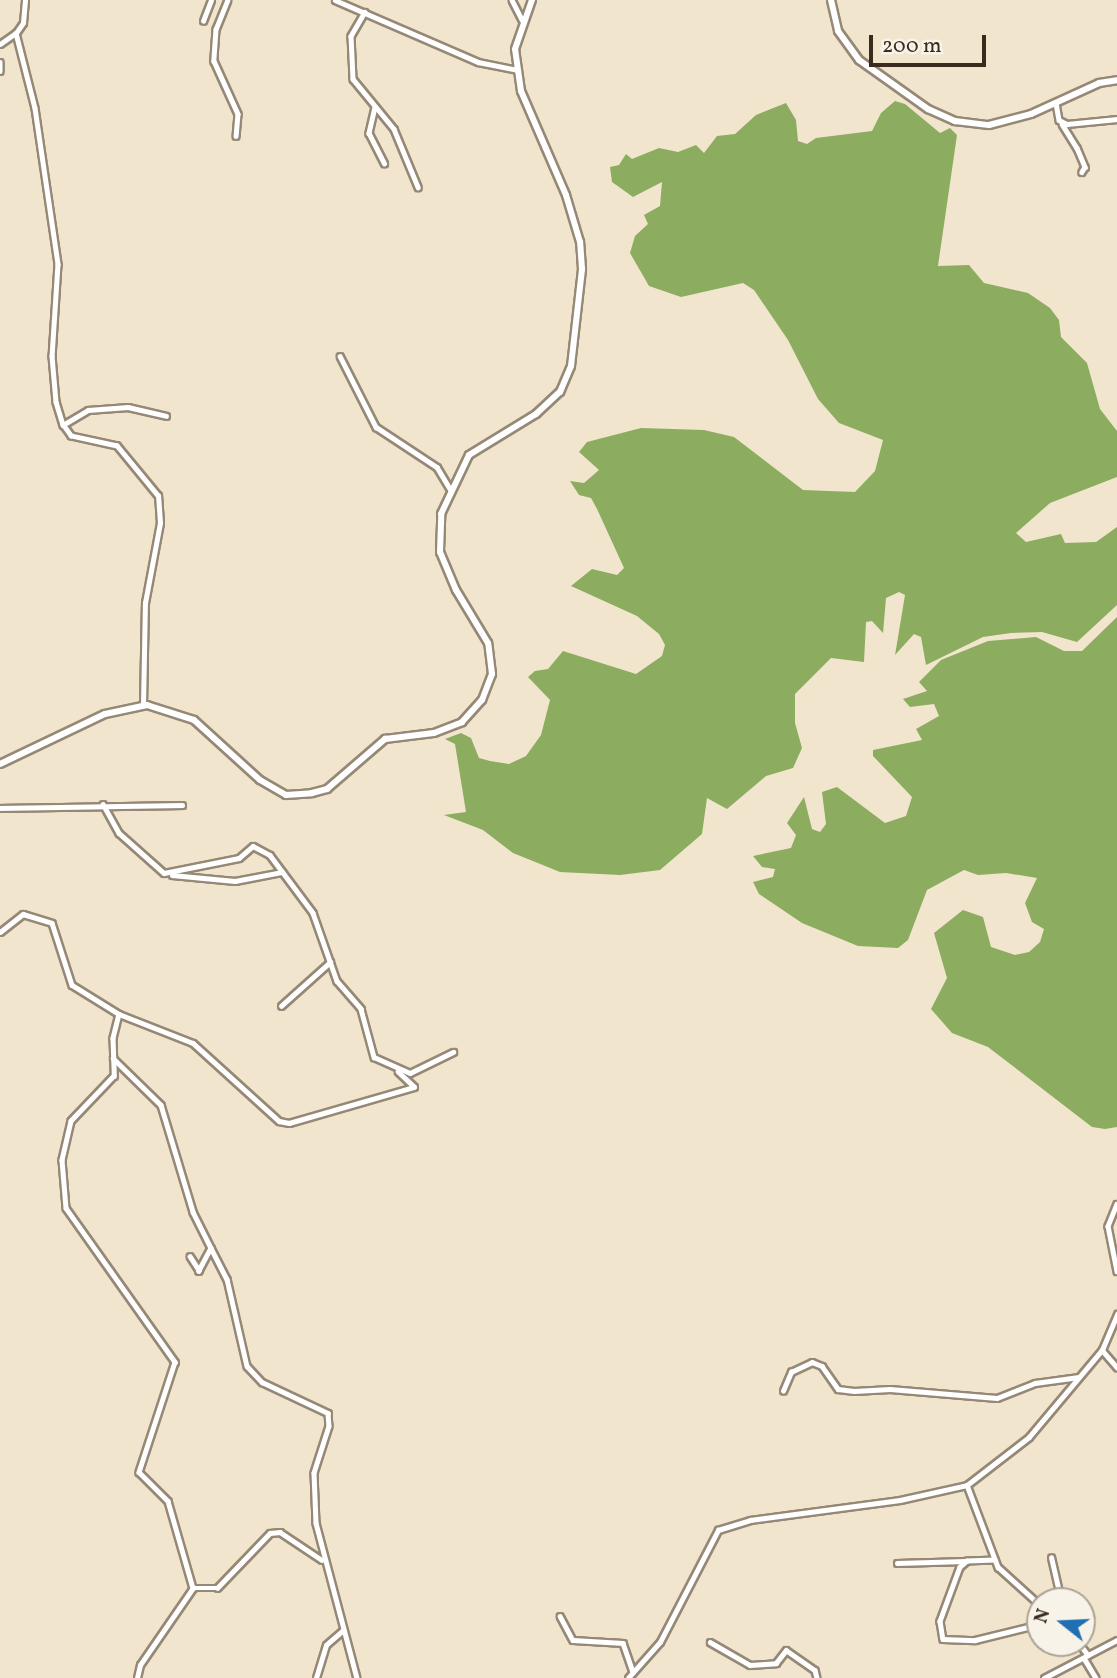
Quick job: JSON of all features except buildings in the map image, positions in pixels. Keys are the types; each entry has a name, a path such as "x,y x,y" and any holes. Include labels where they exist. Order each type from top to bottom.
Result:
{"main road":[{"path":"0,764 105,714 143,705 164,707 194,720 260,779 286,795 327,789 385,739 434,733 462,722 482,701 492,674 488,643 456,590 440,552 442,514 451,489 469,455 536,414 561,392 570,366 582,269 580,242 566,195 521,91 515,49 522,20 533,0"},
{"path":"831,0 838,31 859,60 941,116 989,125 1117,80"}],"street":[{"path":"0,44 16,33 23,23 25,0"},
{"path":"204,21 211,0"},
{"path":"228,0 216,29 214,61 238,114 236,136"},
{"path":"335,0 478,62 518,70"},
{"path":"512,0 522,20"},
{"path":"365,12 353,27 350,67 356,85 394,129 418,187"},
{"path":"16,33 36,108 44,195 57,253 52,356 56,402 71,436 117,446 158,496 160,523 145,603 143,705"},
{"path":"0,62 0,71"},
{"path":"1056,103 1062,123 1085,167 1082,172"},
{"path":"375,107 369,132 384,163"},
{"path":"1062,123 1117,119"},
{"path":"340,356 376,427 437,467 451,489"},
{"path":"64,425 88,410 144,408 166,416"},
{"path":"103,804 119,833 151,864 169,874 235,881 282,872"},
{"path":"0,808 103,804 182,805"},
{"path":"169,874 199,862 239,858 253,846 270,855 313,913 337,981 361,1009 370,1051 377,1061 395,1069 416,1072 453,1052"},
{"path":"272,874 286,878"},
{"path":"0,932 23,914 52,923 72,985 119,1014 192,1043 259,1106 289,1123 414,1087 395,1069"},
{"path":"281,1006 330,962"},
{"path":"119,1014 113,1058 114,1076 71,1121 62,1160 66,1208 174,1362 139,1472 168,1501 193,1588"},
{"path":"113,1058 162,1105 193,1212 227,1279 247,1366 262,1382 328,1413 329,1426 314,1473 316,1523 342,1630 357,1678"},
{"path":"1117,1204 1108,1226 1117,1271"},
{"path":"190,1257 199,1271 211,1248"},
{"path":"628,1678 660,1642 712,1536 728,1525 900,1500 967,1485 1029,1437 1102,1350 1117,1314"},
{"path":"1102,1350 1117,1367"},
{"path":"783,1391 791,1372 811,1362 822,1366 838,1389 854,1391 890,1389 997,1398 1035,1383 1080,1377"},
{"path":"967,1485 1000,1570 1026,1592"},
{"path":"193,1588 217,1588 273,1531 324,1561"},
{"path":"1051,1558 1058,1587"},
{"path":"897,1563 995,1560"},
{"path":"967,1561 957,1572 943,1608 943,1639 975,1640 1026,1627"},
{"path":"138,1678 140,1665 193,1588"},
{"path":"560,1616 573,1640 623,1643 630,1652 633,1672"},
{"path":"316,1678 326,1645 342,1630"},
{"path":"1096,1652 1117,1640"},
{"path":"710,1642 750,1665 776,1663 786,1650 815,1670 817,1678"},
{"path":"1044,1678 1086,1657 1096,1678"}],"green space":[{"path":"895,101 905,104 940,133 950,128 957,135 938,266 969,265 984,283 1028,293 1050,308 1059,320 1061,337 1087,363 1100,409 1117,431 1117,477 1050,503 1016,533 1026,542 1061,534 1065,543 1096,542 1117,527 1117,605 1077,642 1042,632 983,637 926,665 921,637 914,634 895,655 905,595 899,592 886,598 883,633 872,621 866,622 864,662 831,658 795,694 795,723 802,748 793,768 766,776 727,809 707,798 702,834 660,870 620,875 560,872 513,853 483,830 444,815 466,812 455,744 445,739 461,733 471,738 479,758 490,761 509,764 526,756 541,735 550,700 528,677 535,671 548,669 563,651 636,674 662,656 665,645 659,634 637,616 571,586 592,569 617,575 624,568 591,498 579,495 570,481 584,483 599,470 579,452 587,442 641,428 704,430 734,437 803,490 855,492 875,471 883,440 839,423 818,399 788,340 754,290 743,283 681,297 649,286 630,253 635,236 648,224 644,215 660,206 662,182 633,197 612,182 610,167 619,165 626,154 632,159 659,148 678,152 696,145 704,153 717,136 735,134 756,115 786,103 796,120 798,141 807,144 816,138 872,131 881,113"},
{"path":"1117,617 1117,1127 1105,1129 1092,1127 988,1047 952,1033 931,1009 947,978 934,933 963,910 983,917 991,947 1015,955 1029,952 1040,942 1044,929 1032,922 1025,903 1037,878 1006,873 978,875 964,870 927,890 908,940 898,948 858,946 802,923 759,894 753,882 773,877 775,869 762,867 753,856 791,848 796,835 787,823 804,797 812,829 820,832 826,824 822,792 837,787 885,823 906,816 912,797 873,756 873,750 922,740 916,729 939,716 934,704 910,707 903,699 927,691 919,682 941,660 988,641 1036,637 1064,651 1082,651"}]}
